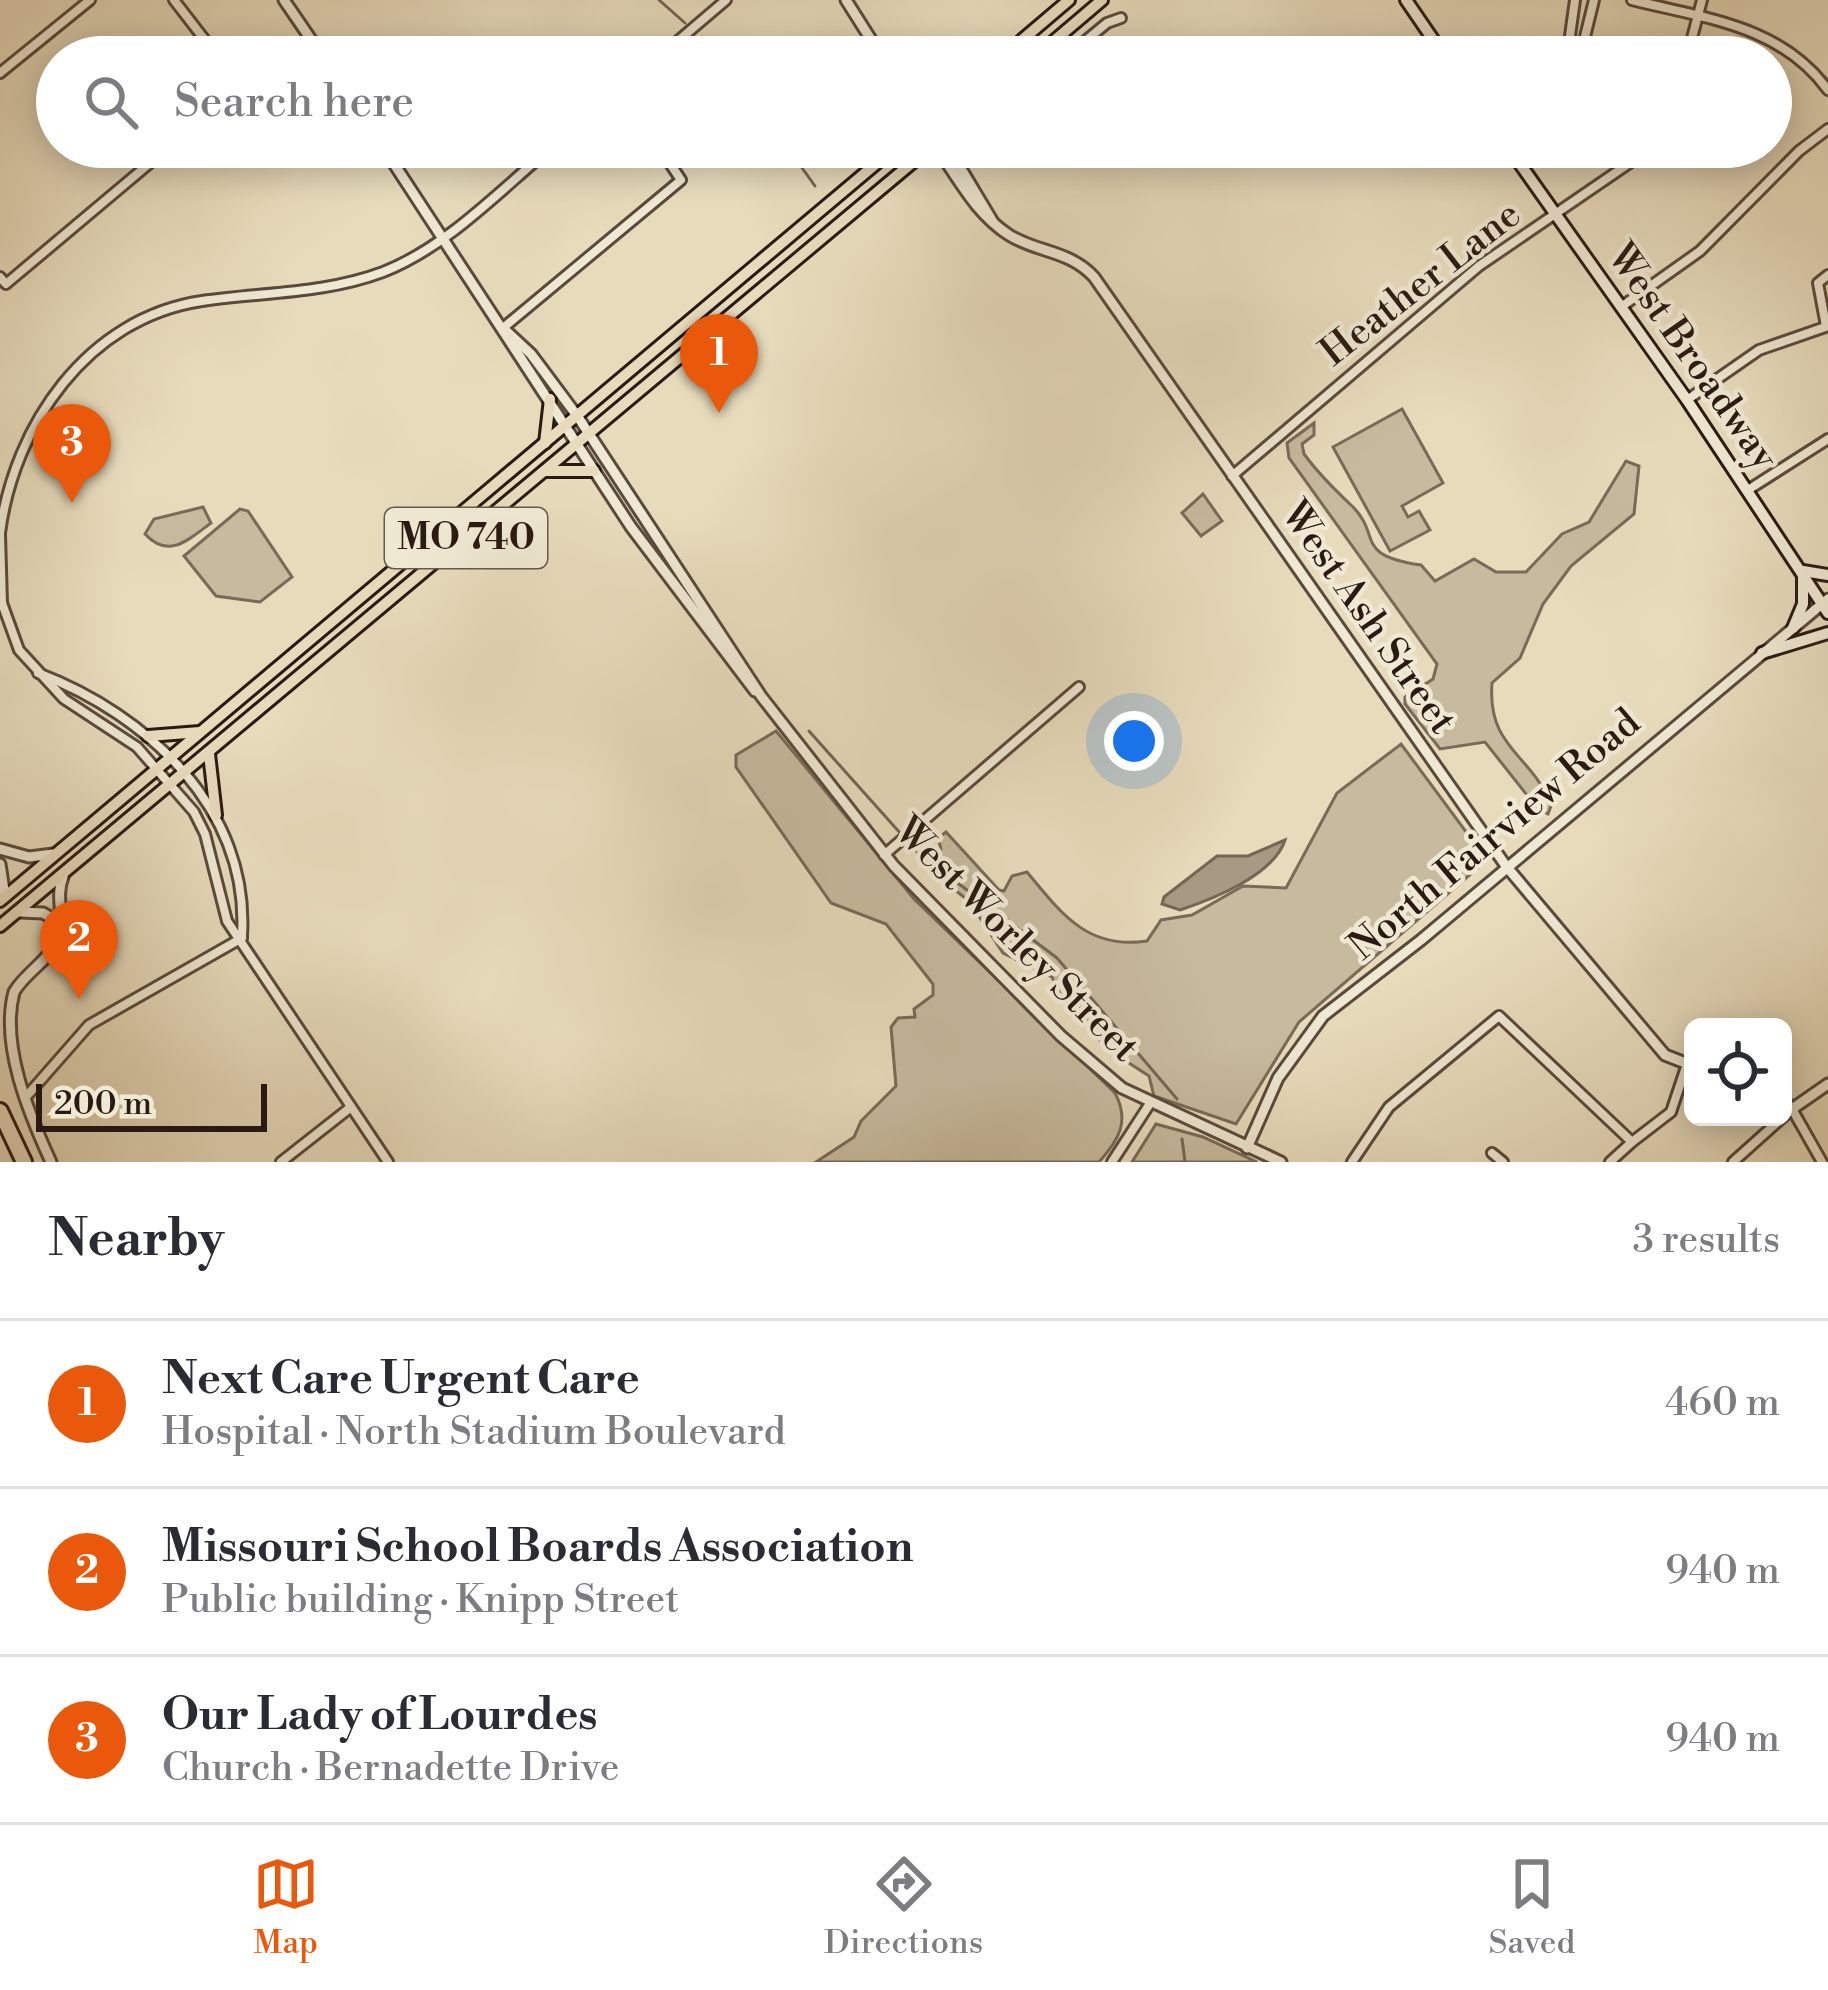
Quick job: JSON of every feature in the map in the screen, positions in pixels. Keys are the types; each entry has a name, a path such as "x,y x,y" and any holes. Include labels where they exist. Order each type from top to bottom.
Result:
{"highway":[{"path":"0,1111 24,1162"}],"main road":[{"path":"1027,36 1070,0"},
{"path":"1060,36 1102,0"},
{"path":"1406,0 1431,36"},
{"name":"MO 740","path":"2,899 871,168"},
{"name":"MO 740","path":"0,926 908,168"},
{"name":"West Broadway","path":"1523,168 1827,604"},
{"path":"545,444 550,399"},
{"path":"546,471 594,471"},
{"path":"1793,628 1803,604 1803,571 1828,575"},
{"path":"1762,652 1828,633"},
{"path":"148,736 203,732"},
{"path":"210,752 216,815"}],"street":[{"path":"46,36 90,0"},
{"path":"174,0 202,36"},
{"path":"284,0 309,36"},
{"path":"684,36 726,0"},
{"path":"846,0 869,36"},
{"path":"1566,36 1575,0"},
{"path":"1585,36 1594,0"},
{"path":"1632,0 1768,36"},
{"path":"1693,36 1702,0"},
{"path":"1091,36 1107,22 1121,18"},
{"path":"0,73 36,44"},
{"path":"1792,51 1828,90"},
{"path":"1792,163 1828,129"},
{"path":"0,278 6,284 144,168"},
{"name":"West Worley Street","path":"397,168 550,399 573,421"},
{"path":"388,1162 227,921 206,835 172,784 117,731 64,699 37,673 9,633 1,603 0,534 13,466 37,418 74,370 119,334 198,302 297,294 356,281 444,238 527,168"},
{"path":"503,328 680,179 673,168"},
{"name":"West Ash Street","path":"950,168 993,223 1020,241 1060,252 1085,267 1506,866 1665,1055 1684,1063"},
{"path":"960,168 993,223"},
{"name":"Heather Lane","path":"1231,477 1479,266 1624,168"},
{"path":"1622,307 1700,251 1787,168"},
{"path":"1687,400 1759,350 1827,326 1818,284 1828,275"},
{"name":"West Worley Street","path":"503,328 531,354 573,421 594,471 728,662 761,696"},
{"path":"1748,490 1828,439"},
{"name":"West Worley Street","path":"582,441 761,696 884,855 1061,1036 1149,1105 1281,1162"},
{"name":"North Fairview Road","path":"1247,1148 1278,1078 1323,1016 1762,652 1827,604"},
{"path":"37,673 115,711 185,773 216,815 243,914 242,938"},
{"path":"884,855 1079,687"},
{"path":"0,849 28,857 58,853"},
{"path":"0,865 2,899"},
{"path":"51,1162 4,1048 8,1006 28,974 57,943 58,890 63,877"},
{"path":"20,912 43,913 59,923"},
{"path":"22,1100 89,1024 242,938"},
{"path":"1352,1162 1389,1107 1493,1017 1505,1017 1632,1142"},
{"name":"West Ash Street","path":"1610,1162 1671,1112 1684,1080"},
{"path":"1822,1162 1792,1109 1828,1084"},
{"path":"1112,1162 1149,1105"},
{"path":"280,1162 351,1107"},
{"path":"1733,1162 1773,1126"},
{"path":"1817,1151 1828,1148"},
{"path":"1492,1153 1503,1162"}],"shaded area":[{"path":"1402,409 1443,483 1402,506 1408,517 1419,511 1430,530 1390,551 1333,447"},
{"path":"1314,423 1314,435 1302,444 1304,454 1360,516 1377,550 1421,565 1435,581 1474,559 1496,572 1526,572 1562,534 1589,522 1626,461 1639,466 1634,514 1571,566 1543,604 1520,658 1492,683 1497,723 1543,789 1551,806 1548,814 1538,809 1485,742 1440,749 1405,704 1405,697 1433,679 1437,664 1289,458 1287,443"},
{"path":"1203,494 1222,521 1201,536 1182,513"},
{"path":"203,507 211,523 179,544 162,546 145,534 154,519"},
{"path":"240,509 248,511 292,577 260,602 216,596 184,556"},
{"path":"776,731 914,899 1115,1093 1122,1112 1120,1130 1099,1162 816,1162 854,1137 861,1121 896,1086 891,1027 898,1018 915,1017 914,1009 933,995 933,984 886,924 831,903 736,767 736,755"},
{"path":"1401,744 1487,860 1299,1022 1236,1124 1154,1096 1149,1076 1107,1049 1087,1023 1087,1014 1060,995 1052,977 1003,953 969,901 928,869 941,849 938,838 946,832 999,890 1004,891 1012,876 1027,872 1064,914 1092,934 1108,940 1147,941 1161,920 1192,915 1243,886 1286,888 1337,793"},
{"path":"1285,840 1269,864 1241,884 1180,910 1162,904 1164,897 1217,856 1248,856"},
{"path":"1156,1124 1203,1137 1257,1162 1132,1162"}],"waterway":[{"path":"659,0 685,23"},
{"path":"802,168 815,186"},
{"path":"809,731 918,853 1057,958 1177,1099"},
{"path":"1182,1139 1185,1162"}],"place":[{"name":"Next Care Urgent Care","path":"719,413"},
{"name":"Our Lady of Lourdes","path":"72,503"},
{"name":"Missouri School Boards Association","path":"79,999"}]}
